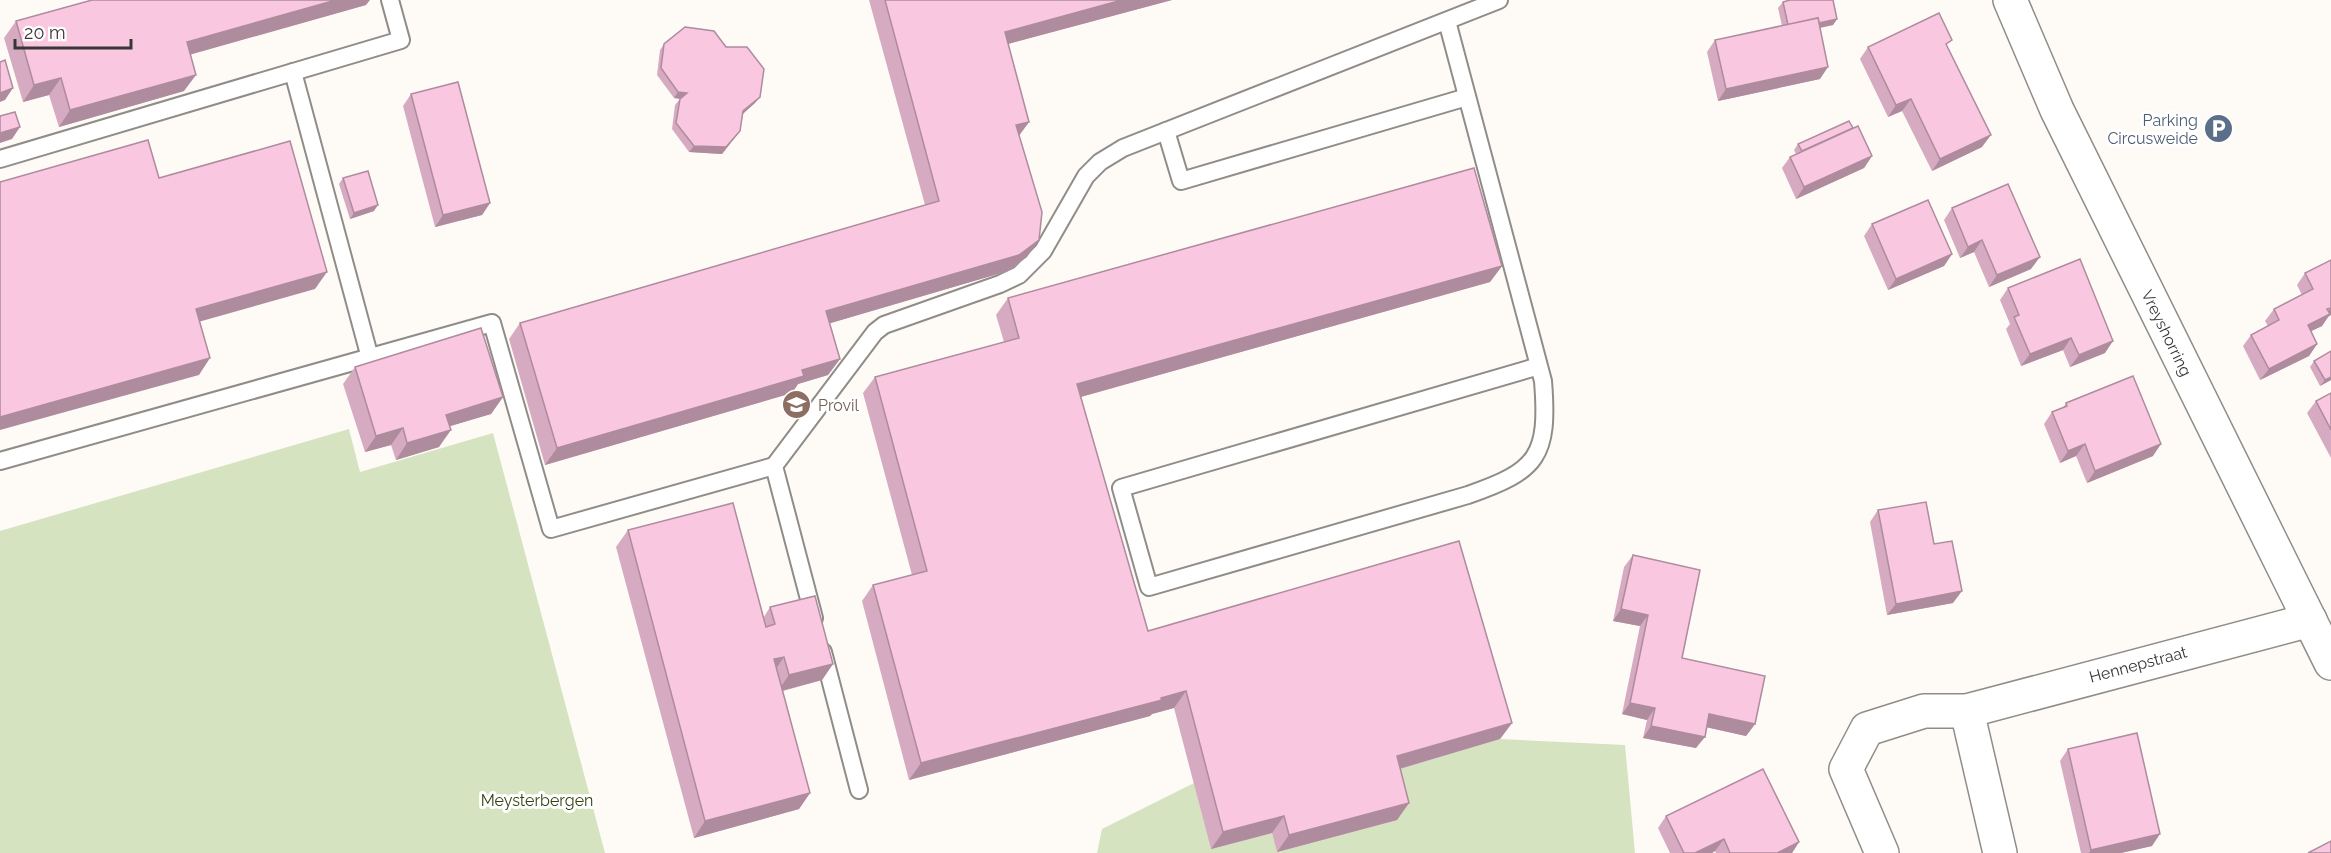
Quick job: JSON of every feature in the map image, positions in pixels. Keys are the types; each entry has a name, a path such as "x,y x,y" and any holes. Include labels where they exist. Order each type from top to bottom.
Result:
{"street":[{"name":"Vreyshorring","path":"2010,0 2057,110 2331,663"},
{"name":"Hennepstraat","path":"1882,853 1846,769 1867,729 1924,711 1966,711 2310,620"},
{"path":"1966,711 2000,853"}],"lane":[{"path":"0,159 401,40 390,0"},
{"path":"0,461 492,323 552,530 774,466 875,332 884,325 1000,284 1019,275 1043,251 1086,176 1100,162 1123,148 1166,130 1499,0"},
{"path":"1447,21 1467,97 1539,366 1543,381 1545,428 1540,447 1533,459 1520,472 1503,483 1149,587 1121,488 1539,366"},
{"path":"292,72 370,358"},
{"path":"1166,130 1181,181 1467,97"},
{"path":"774,466 859,790"}],"green space":[{"name":"Meysterbergen","path":"349,429 360,472 493,433 605,853 0,853 0,531"},
{"path":"1500,739 1625,745 1635,853 1097,853 1102,829 1194,783 1211,848 1272,833 1277,851 1385,773"}],"building":[{"path":"92,0 336,0 187,42 196,75 70,110 61,78 34,85 16,21"},
{"path":"885,0 1122,0 1005,32 1029,122 1016,125 1042,212 1039,240 1019,255 826,311 840,359 802,370 804,376 557,448 520,323 939,201"},
{"path":"1833,0 1837,19 1819,23 1818,18 1788,25 1783,2"},
{"path":"1939,13 1952,40 1946,44 1991,135 1940,159 1911,99 1896,105 1868,47"},
{"path":"1818,18 1828,67 1726,89 1715,40"},
{"path":"685,27 714,31 726,47 747,47 764,69 760,97 743,111 740,131 726,147 694,146 676,123 680,99 687,93 678,92 661,68 664,44"},
{"path":"5,60 13,88 0,93 0,62"},
{"path":"458,82 490,203 443,215 411,94"},
{"path":"15,112 20,127 0,133 0,116"},
{"path":"1849,121 1853,128 1802,151 1798,144"},
{"path":"1858,126 1872,156 1804,187 1790,157"},
{"path":"148,140 159,178 290,141 327,272 196,309 210,358 0,417 0,182"},
{"path":"1474,168 1502,266 1077,384 1148,631 1459,541 1512,723 1397,756 1409,803 1289,835 1284,816 1223,832 1186,691 1161,698 1162,700 921,763 873,585 927,571 875,377 1019,338 1008,298"},
{"path":"368,171 378,205 354,213 343,178"},
{"path":"2008,184 2040,257 1997,275 1982,240 1968,247 1952,208"},
{"path":"1928,200 1952,254 1896,279 1872,224"},
{"path":"2080,259 2113,341 2079,355 2071,338 2030,354 2014,317 2019,315 2008,288"},
{"path":"2331,260 2331,308 2327,309 2330,314 2308,325 2317,344 2269,369 2251,335 2279,320 2274,309 2313,289 2305,273"},
{"path":"481,328 503,397 446,415 451,430 407,443 403,428 376,436 355,367"},
{"path":"2331,351 2331,377 2325,380 2314,361"},
{"path":"2133,376 2161,444 2095,471 2085,444 2068,451 2052,412 2067,406 2066,403"},
{"path":"2331,393 2331,430 2316,401"},
{"path":"1926,502 1934,544 1952,541 1962,591 1896,604 1878,510"},
{"path":"733,503 766,627 775,624 770,607 815,596 833,664 789,675 784,657 774,659 810,793 705,821 628,530"},
{"path":"1633,555 1700,570 1682,658 1765,676 1755,724 1709,714 1705,737 1651,726 1655,708 1630,703 1648,615 1621,609"},
{"path":"2137,733 2160,834 2091,850 2068,749"},
{"path":"1763,769 1799,842 1777,853 1730,853 1724,839 1695,853 1684,853 1666,816"},
{"path":"2331,841 2331,853 2308,853"}],"place":[{"name":"Parking Circusweide","path":"2219,129"},
{"name":"Provil","path":"797,405"}]}
